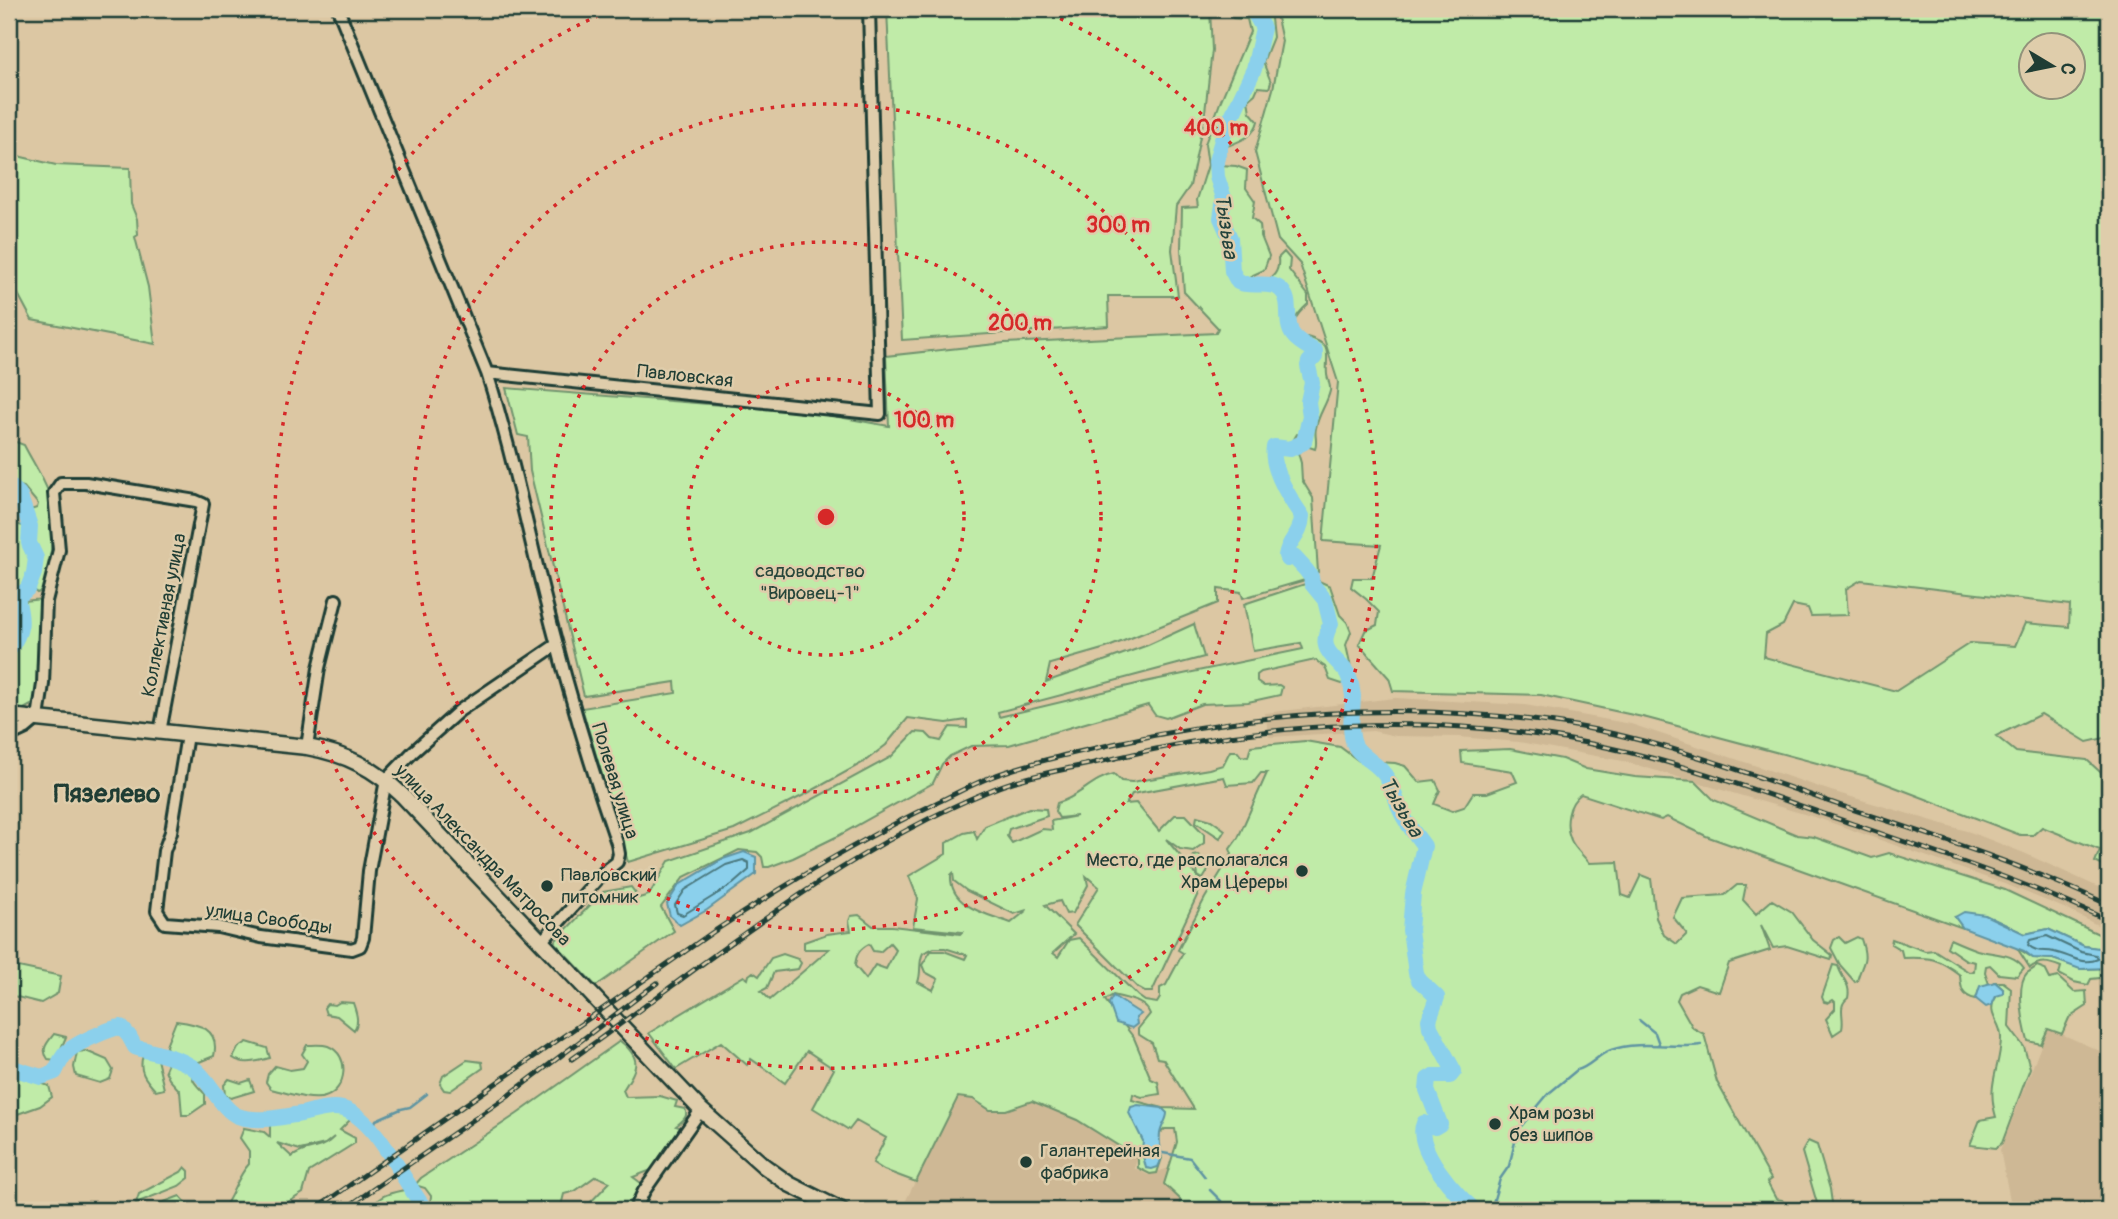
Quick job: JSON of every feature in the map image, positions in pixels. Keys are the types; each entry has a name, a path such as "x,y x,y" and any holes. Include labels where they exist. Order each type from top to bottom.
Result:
{"main road":[{"name":"улица Александра Матросова","path":"9,716 307,747 356,760 386,780 701,1110 764,1166 789,1184 841,1210"}],"street":[{"path":"338,9 487,373 504,430 556,645 459,711 386,780"},
{"name":"Павловская","path":"487,373 880,414 869,9"},
{"name":"Коллективная улица","path":"38,718 43,684 46,601 59,550 54,493 61,483 86,483 204,504 159,732"},
{"path":"307,747 319,668 336,600"},
{"name":"Полевая улица","path":"541,942 604,872 617,862 619,854 556,645"},
{"path":"9,736 26,728 38,718"},
{"name":"улица Свободы","path":"187,735 171,832 164,851 157,911 165,923 218,927 261,937 352,949 360,946 369,871 386,780"},
{"path":"635,1210 644,1191 701,1110"}],"shaded area":[{"path":"1395,698 1525,705 1631,724 1831,791 1970,832 2024,853 2109,892 2109,931 2064,908 2010,886 1821,819 1623,761 1519,742 1396,736 1373,731 1269,737 1265,713"},
{"path":"2048,1028 2109,1055 2109,1210 2012,1210 2000,1150"},
{"path":"958,1097 973,1099 990,1110 1006,1110 1032,1101 1077,1120 1138,1158 1134,1168 1148,1175 1172,1167 1180,1196 1177,1210 901,1210"}],"green space":[{"path":"887,9 1210,9 1212,50 1205,112 1190,186 1176,206 1172,250 1178,296 1108,296 1109,326 902,340"},
{"name":"садоводство \"Вировец-1\"","path":"1231,9 1270,9 1273,37 1263,62 1271,82 1269,88 1258,87 1248,100 1250,112 1258,121 1256,127 1244,139 1220,149 1217,157 1220,165 1247,170 1246,188 1255,201 1252,218 1260,225 1261,236 1269,256 1264,270 1249,277 1249,283 1259,286 1271,278 1278,268 1278,258 1284,252 1290,259 1289,270 1308,295 1308,304 1294,321 1294,331 1301,340 1307,337 1322,343 1327,351 1330,391 1317,423 1315,449 1309,447 1302,435 1297,434 1294,439 1301,463 1302,480 1313,498 1318,572 1312,578 1243,598 1241,592 1218,589 1218,603 1106,648 1050,664 1046,682 1148,645 1194,624 1204,657 998,712 999,717 1145,682 1303,649 1301,643 1253,651 1244,604 1317,580 1330,586 1340,615 1351,632 1346,645 1354,682 1342,684 1330,680 1325,667 1315,660 1257,675 1257,681 1264,686 1282,687 1280,695 1248,702 1202,704 1166,718 1155,715 1148,705 1009,745 971,746 950,756 942,764 933,783 793,858 764,867 762,857 757,852 739,850 684,877 661,907 674,931 596,986 554,942 603,892 631,887 639,898 649,895 669,861 751,833 891,757 915,732 926,733 932,739 941,741 950,727 967,728 967,720 947,723 908,718 886,745 864,762 806,794 734,830 628,862 582,708 676,693 675,682 584,696 530,471 528,437 518,435 506,388 811,412 889,426 886,356 1005,343 1216,333 1218,328 1184,292 1182,208 1198,207 1197,200 1208,165 1205,144 1250,32 1247,19 1233,18"},
{"path":"1275,9 2109,9 2109,737 2087,742 2041,714 1996,736 2016,752 2087,760 2109,780 2109,869 2095,862 2100,850 2042,827 2033,835 2020,835 1866,776 1647,718 1541,695 1393,691 1389,678 1359,644 1365,631 1377,625 1379,612 1351,587 1353,578 1372,578 1381,545 1323,541 1338,382 1300,264 1278,240 1255,152 1273,89 1282,41","holes":["1861,580 2070,605 2069,627 2025,623 2015,646 1970,643 1896,691 1764,657 1766,634 1783,625 1793,605 1808,608 1811,616 1848,615 1846,589"]},
{"path":"9,154 56,165 130,168 131,204 137,219 138,235 135,237 148,287 155,344 32,320 9,277"},
{"path":"16,442 24,445 44,481 52,515 51,556 44,590 37,593 27,585 23,586 16,599 18,621 21,624 26,622 24,601 42,599 41,679 33,704 22,710 9,709 9,514 19,525 27,527 31,524 30,510 37,508 38,504 24,487 9,479 9,445"},
{"path":"1305,741 1340,747 1359,761 1405,766 1419,782 1435,780 1440,790 1434,804 1452,811 1464,807 1473,793 1487,793 1517,782 1512,771 1462,763 1461,751 1510,749 1562,759 1586,769 1635,777 1695,781 1714,800 1797,835 1814,837 1872,858 1889,853 2005,890 2109,939 2109,950 2084,946 2048,929 2025,934 1985,915 1955,917 1963,928 1706,836 1667,817 1661,820 1581,794 1568,814 1572,843 1589,863 1618,862 1622,895 1630,898 1641,875 1651,879 1656,918 1664,935 1677,944 1687,934 1673,917 1682,898 1725,895 1737,885 1746,885 1743,900 1756,914 1772,900 1792,912 1813,940 1832,955 1831,960 1787,946 1773,948 1761,925 1770,950 1729,963 1719,992 1697,985 1680,993 1677,1000 1693,1028 1704,1034 1717,1082 1771,1179 1767,1182 1776,1199 1782,1200 1791,1210 1179,1210 1180,1199 1164,1184 1177,1142 1175,1129 1165,1129 1156,1137 1162,1158 1157,1173 1150,1174 1138,1168 1138,1158 1077,1120 1032,1101 1006,1110 990,1110 973,1099 958,1097 916,1182 873,1163 886,1138 856,1121 849,1130 813,1108 834,1069 807,1051 785,1083 751,1059 747,1065 721,1042 676,1069 649,1033 744,976 748,979 753,972 759,976 771,958 783,954 798,959 801,963 798,969 774,972 767,988 761,991 770,1000 829,949 804,949 804,942 827,934 851,931 851,916 859,915 873,926 960,934 962,932 913,927 918,899 909,876 946,854 946,843 964,833 974,831 977,839 985,826 1029,808 1046,809 1047,816 1009,829 1007,836 1012,843 1042,829 1052,830 1051,821 1077,816 1059,818 1055,811 1057,803 1106,776 1114,774 1121,781 1132,782 1209,769 1223,765 1230,751 1237,751 1241,756 1248,757 1251,746","holes":["1261,773 1267,773 1238,838 1230,849 1232,854 1178,950 1183,953 1166,985 1160,988 1157,1003 1145,1001 1138,996 1079,938 1069,940 1058,957 1053,953 1074,934 1045,905 1060,901 1066,914 1073,913 1088,885 1086,876 1099,887 1075,925 1138,988 1152,992 1203,883 1166,839 1180,849 1193,851 1204,843 1204,834 1186,815 1175,815 1159,831 1136,803 1126,804 1132,794 1224,777 1227,785 1253,783","953,873 954,881 967,891 1014,914 1027,910 1011,923 971,908 956,895 951,875","890,943 896,950 886,969 875,965 866,979 855,966 859,953 869,944 873,951 880,952","934,948 945,948 967,955 965,959 944,951 931,951 922,965 925,972 938,979 933,990 918,982 923,953","1113,995 1134,1001 1148,1009 1150,1014 1138,1029 1138,1034 1152,1043 1157,1058 1163,1059 1194,1109 1163,1108 1132,1100 1133,1094 1142,1097 1160,1094 1158,1082 1151,1079 1134,1038 1105,1000"]},
{"path":"1197,816 1211,820 1225,830 1220,838 1196,822"},
{"path":"1199,855 1209,869 1203,879 1198,876 1197,868 1189,862"},
{"path":"1839,937 1845,943 1857,937 1861,939 1865,958 1855,982 1840,965 1831,948 1834,940"},
{"path":"1892,939 1925,951 1934,950 1969,972 1974,971 1975,962 1966,960 1947,947 1950,939 1977,950 2015,959 2024,968 2017,976 1999,974 1990,965 1986,966 1989,984 1980,987 1976,999 1971,998 1962,988 1960,975 1952,969 1934,960 1903,958 1901,950 1891,944"},
{"path":"2017,948 2033,958 2053,959 2083,969 2109,968 2109,977 2091,979 2088,985 2074,982 2059,974 2061,967 2053,964 2041,963 2030,968"},
{"path":"9,965 61,976 58,993 41,1003 9,995"},
{"path":"1833,965 1838,966 1849,993 1842,1008 1842,1029 1833,1035 1826,1019 1835,1009 1835,1002 1824,1002 1822,997"},
{"path":"2037,966 2045,969 2050,979 2058,977 2074,992 2086,991 2087,1006 2069,1018 2062,1034 2048,1029 2041,1044 2028,1041 2021,996 2023,979"},
{"path":"1995,982 2003,982 2011,988 2009,1027 2024,1047 2030,1068 2002,1143 1996,1148 1970,1145 1980,1120 1996,1117 1992,1095 2001,1033 1992,1008 2003,989"},
{"path":"340,1002 353,1003 357,1020 354,1030 337,1016 326,1014 324,1008 327,1004 335,1005"},
{"path":"176,1021 200,1026 211,1033 214,1039 214,1056 194,1064 193,1069 192,1077 205,1094 205,1104 189,1115 182,1115 180,1091 165,1070 170,1058 166,1046"},
{"path":"54,1034 66,1037 56,1060 48,1059 45,1052"},
{"path":"620,1041 635,1059 632,1076 623,1090 626,1097 660,1096 677,1101 675,1107 685,1109 686,1112 684,1119 676,1126 683,1128 654,1169 633,1177 641,1183 630,1210 583,1210 610,1182 596,1176 575,1191 564,1194 560,1210 432,1210 431,1196 425,1188 415,1185 421,1178"},
{"path":"247,1042 267,1048 270,1058 247,1062 233,1058 238,1048"},
{"path":"307,1045 328,1046 335,1050 343,1064 342,1080 338,1087 332,1093 319,1098 271,1089 266,1082 268,1074 275,1066 290,1070 303,1068 307,1061 302,1054"},
{"path":"86,1051 107,1060 113,1070 110,1079 100,1083 76,1076 74,1067 77,1052"},
{"path":"143,1055 156,1055 164,1089 156,1091 146,1079 141,1066"},
{"path":"467,1060 482,1062 483,1068 450,1091 444,1090 440,1084 443,1076"},
{"path":"9,1072 49,1086 52,1097 40,1106 9,1117"},
{"path":"229,1079 241,1083 250,1080 254,1091 231,1098 225,1095 224,1085"},
{"path":"339,1111 352,1118 340,1130 355,1138 355,1143 309,1172 303,1193 275,1210 222,1210 249,1164 249,1151 240,1138 244,1128 264,1132 270,1137 270,1125","holes":["277,1143 300,1150 325,1144 292,1157"]},
{"path":"1808,1141 1817,1145 1830,1189 1833,1210 1819,1210 1802,1152"},
{"path":"185,1167 189,1171 189,1178 179,1186 136,1203 139,1194 181,1172"},
{"path":"404,1190 420,1210 372,1210 381,1198"},
{"path":"180,1196 193,1210 143,1210"}],"water":[{"path":"744,852 756,857 756,874 707,910 680,925 670,916 667,904 679,885 723,859"},
{"path":"1964,912 1985,915 2025,934 2048,929 2084,946 2109,950 2109,968 2080,969 2053,959 2033,958 2024,951 1963,928 1955,917"},
{"path":"1995,982 2003,989 2003,994 1996,996 1992,1005 1986,1007 1976,999 1980,986"},
{"path":"1113,996 1141,1014 1132,1028 1116,1023 1109,1003"},
{"path":"1138,1105 1162,1108 1167,1113 1160,1134 1160,1163 1152,1169 1146,1168 1142,1152 1143,1141 1129,1113 1131,1107"}],"waterway":[{"name":"Тызьва","path":"1252,9 1263,28 1254,69 1224,133 1216,161 1217,177 1224,198 1221,218 1230,238 1232,271 1238,282 1271,285 1280,289 1287,299 1290,330 1300,342 1315,351 1315,357 1308,366 1312,383 1308,402 1310,416 1304,442 1290,449 1274,447 1278,473 1302,516 1286,556 1288,559 1294,557 1306,570 1312,584 1325,600 1331,624 1325,639 1326,645 1347,673 1351,686 1351,730 1354,744 1360,753 1385,775 1402,815 1424,846 1413,894 1410,930 1416,973 1419,980 1437,997 1429,1020 1430,1027 1454,1071 1450,1076 1433,1076 1428,1079 1427,1090 1440,1124 1435,1127 1424,1123 1422,1133 1425,1145 1439,1171 1475,1210"},
{"path":"9,485 19,494 30,526 29,543 36,558 28,588 17,598 20,625 9,650"},
{"path":"1639,1020 1655,1033 1659,1044"},
{"path":"9,1067 41,1077 55,1072 64,1055 76,1045 121,1027 135,1047 174,1058 195,1069 227,1108 238,1116 269,1119 332,1108 343,1109 355,1115 378,1138 426,1210"},
{"path":"1488,1210 1492,1206 1500,1179 1509,1166 1518,1130 1548,1094 1577,1070 1606,1052 1622,1047 1701,1045"},
{"path":"372,1131 376,1120 410,1107 427,1094"},
{"path":"1163,1153 1190,1158 1205,1177"},
{"path":"1210,1190 1226,1210"}],"railway":[{"path":"314,1210 713,932 851,847 991,777 1051,759 1169,732 1283,717 1397,712 1512,718 1603,731 1739,770 1976,851 2109,905"},
{"path":"572,1059 774,912 879,846 934,816 991,790 1031,777 1165,747 1290,729 1354,725 1480,728 1543,736 1637,754 1730,782 1950,858 2015,881 2109,921"},
{"path":"343,1210 509,1095 657,983"}],"place":[{"name":"Место, где располагался Храм Цереры","path":"1302,871"},
{"name":"Павловский питомник","path":"547,886"},
{"name":"Храм розы без шипов","path":"1495,1124"},
{"name":"Галантерейная фабрика","path":"1026,1162"}],"district":[{"name":"Пязелево","path":"107,794"}]}
